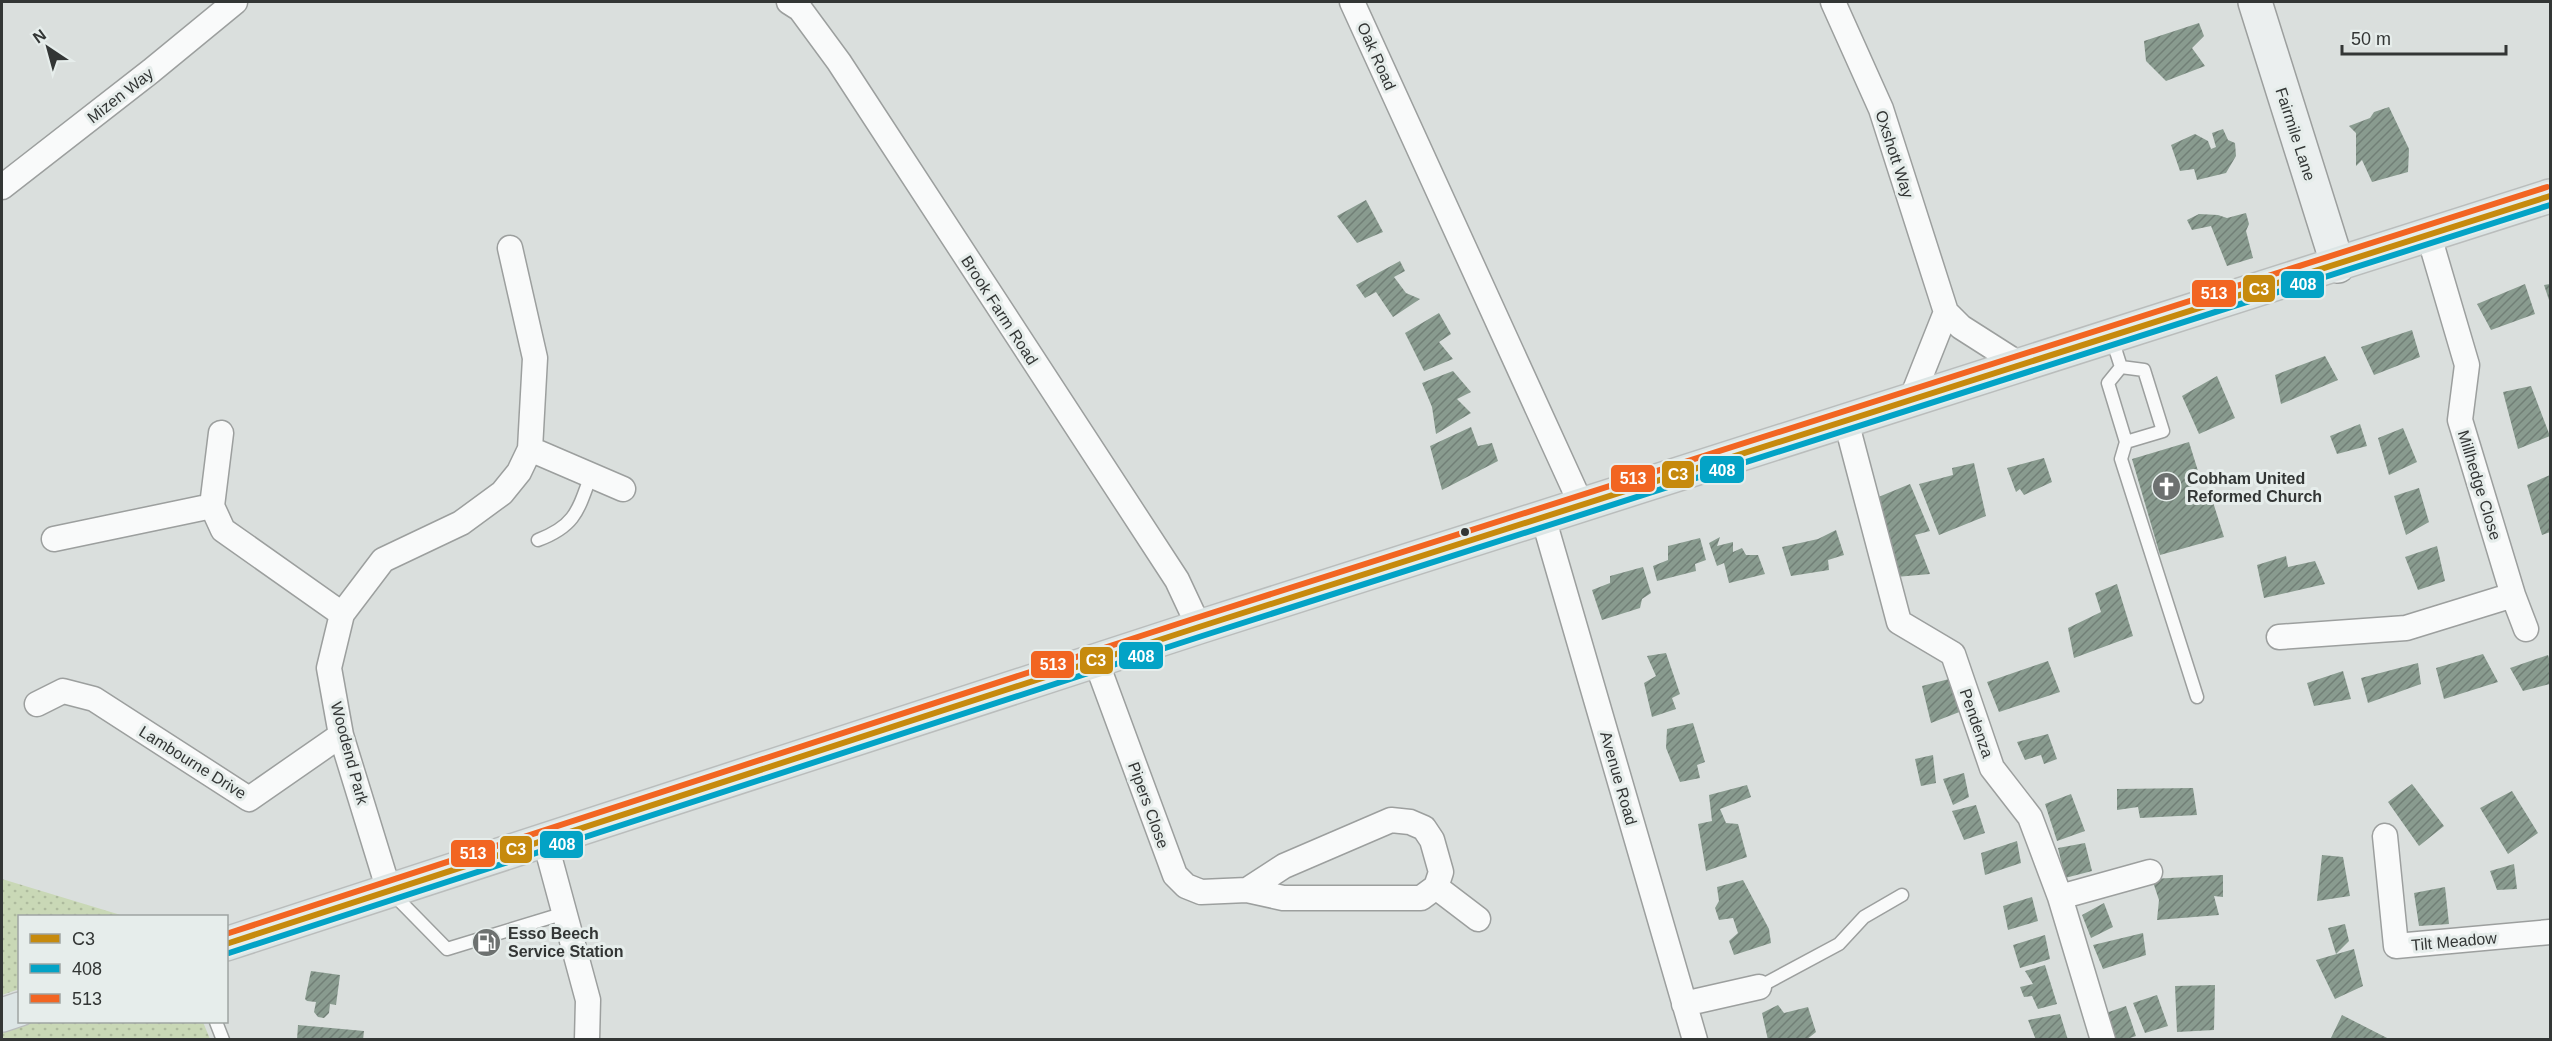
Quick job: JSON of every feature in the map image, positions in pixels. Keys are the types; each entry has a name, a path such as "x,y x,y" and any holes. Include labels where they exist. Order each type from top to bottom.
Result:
{"main road":[{"path":"228,943 452,873 1581,504 2019,364 2338,266 2550,196"},
{"path":"2,1015 18,1010"}],"street":[{"name":"Mizen Way","path":"2,187 151,71 235,2"},
{"name":"Oak Road","path":"1352,2 1581,504"},
{"name":"Oxshott Way","path":"1833,2 1881,108 1946,312"},
{"name":"Fairmile Lane","path":"2255,2 2338,266"},
{"name":"Brook Farm Road","path":"798,4 1170,570 1199,627"},
{"name":"Millhedge Close","path":"2429,236 2467,365 2460,420 2513,595 2526,629"},
{"name":"Woodend Park","path":"389,891 341,735 329,668 342,614 383,560 461,523 502,493 519,472 530,449 535,358 510,248"},
{"path":"1911,400 1946,312 1961,327 2019,364"},
{"name":"Pendenza","path":"1846,421 1899,622 1953,654 1992,768 2030,816 2060,897 2103,1040"},
{"path":"221,433 212,506 223,530 342,614"},
{"path":"530,449 623,489"},
{"path":"54,539 212,506"},
{"name":"Avenue Road","path":"1543,517 1695,1040"},
{"path":"2279,637 2406,628 2513,595"},
{"name":"Pipers Close","path":"1096,661 1175,875 1186,886 1201,892 1247,890 1283,898 1421,898 1436,887"},
{"name":"Lambourne Drive","path":"37,704 63,691 94,699 249,800 341,735"},
{"path":"1247,890 1284,866 1390,820 1410,822 1424,828 1428,834 1441,872 1436,887 1478,919"},
{"name":"Tilt Meadow","path":"2385,836 2396,946 2550,932"},
{"path":"545,841 588,1000 586,1040"},
{"path":"2060,897 2150,872"},
{"path":"1684,1004 1759,987"}],"lane":[{"path":"2111,336 2121,367"},
{"path":"2121,367 2108,383 2126,442 2121,459 2198,697"},
{"path":"2121,367 2144,370 2163,431 2126,442"},
{"path":"538,540 564,528 578,508 591,475"},
{"path":"389,891 447,949 565,913"},
{"path":"1759,987 1839,944 1864,916 1902,895"},
{"path":"216,1023 223,1040"}],"green space":[{"path":"2,879 121,915 18,915 18,989 2,995"},
{"path":"18,1022 203,1023 210,1039 2,1039 2,1026"}],"building":[{"path":"2199,23 2204,36 2192,48 2205,66 2166,81 2146,61 2144,41"},
{"path":"2389,107 2409,149 2408,172 2372,182 2362,160 2356,166 2356,133 2349,126 2370,118 2374,112"},
{"path":"2223,129 2228,140 2235,143 2236,156 2226,173 2197,180 2194,169 2180,171 2171,145 2195,134 2208,141 2211,149 2216,147 2212,133"},
{"path":"1366,200 1383,232 1357,243 1337,216"},
{"path":"2246,213 2249,224 2246,231 2253,258 2227,266 2211,226 2192,230 2187,220 2199,214 2227,218"},
{"path":"1400,261 1405,271 1394,277 1406,293 1420,299 1393,317 1376,292 1365,298 1356,285"},
{"path":"2525,284 2535,314 2491,330 2477,304"},
{"path":"2550,284 2550,303 2544,285"},
{"path":"1439,313 1451,334 1439,342 1453,359 1424,371 1405,333"},
{"path":"2412,330 2420,357 2374,375 2361,347"},
{"path":"2325,356 2338,380 2281,404 2275,375"},
{"path":"1453,371 1471,392 1457,399 1471,413 1436,434 1432,407 1422,383"},
{"path":"2217,376 2235,418 2199,434 2182,396"},
{"path":"2531,386 2550,436 2518,449 2503,392"},
{"path":"2360,424 2367,446 2337,454 2330,436"},
{"path":"1471,427 1478,446 1492,443 1498,461 1442,490 1430,446"},
{"path":"2403,428 2417,462 2389,475 2378,438"},
{"name":"Cobham United Reformed Church","path":"2189,442 2198,471 2188,474 2196,503 2212,499 2224,537 2160,555 2132,459"},
{"path":"2044,458 2052,482 2024,495 2020,489 2016,492 2007,468"},
{"path":"1974,463 1986,516 1939,535 1919,484 1953,475 1952,468"},
{"path":"2550,475 2550,532 2542,535 2527,485"},
{"path":"1910,484 1930,531 1915,535 1930,574 1896,577 1876,498"},
{"path":"2419,488 2429,522 2406,535 2394,496"},
{"path":"1836,530 1844,555 1828,560 1829,570 1791,576 1782,547 1818,539"},
{"path":"1720,537 1717,546 1733,542 1733,552 1742,548 1746,555 1758,555 1765,574 1729,583 1724,563 1717,566 1709,543"},
{"path":"1700,538 1706,560 1695,564 1696,571 1657,581 1653,566 1668,560 1668,546"},
{"path":"2437,546 2445,581 2418,590 2405,557"},
{"path":"2286,556 2288,567 2315,561 2325,584 2264,598 2257,565"},
{"path":"1643,567 1651,593 1642,599 1640,608 1602,620 1592,590 1610,583 1610,576"},
{"path":"2117,584 2133,636 2074,658 2068,628 2101,612 2095,593"},
{"path":"1666,653 1680,694 1672,698 1676,709 1652,717 1644,683 1656,676 1647,656"},
{"path":"2483,654 2498,682 2444,699 2436,668"},
{"path":"2548,655 2550,684 2523,691 2510,668"},
{"path":"2048,661 2060,692 1999,712 1987,682"},
{"path":"2418,663 2421,684 2368,703 2361,678"},
{"path":"2343,671 2351,699 2314,706 2307,683"},
{"path":"1953,678 1962,711 1931,723 1922,686"},
{"path":"1693,723 1705,762 1697,765 1700,778 1680,782 1666,748 1667,729"},
{"path":"2048,734 2057,759 2044,764 2041,755 2025,760 2017,742"},
{"path":"1933,755 1936,783 1921,786 1915,759"},
{"path":"1964,773 1969,797 1953,805 1943,779"},
{"path":"2412,784 2444,826 2419,846 2388,802"},
{"path":"1747,785 1751,797 1720,809 1726,823 1738,824 1747,857 1706,871 1698,824 1712,821 1709,795"},
{"path":"2193,788 2197,815 2140,818 2138,807 2117,810 2117,789"},
{"path":"2512,791 2538,833 2508,854 2480,808"},
{"path":"2071,794 2085,831 2057,841 2045,804"},
{"path":"1976,805 1985,833 1964,840 1952,811"},
{"path":"2017,841 2021,863 1985,875 1981,853"},
{"path":"2085,843 2092,871 2065,878 2058,848"},
{"path":"2322,855 2343,857 2350,896 2317,901"},
{"path":"2514,864 2517,889 2497,890 2490,871"},
{"path":"2223,875 2223,897 2214,896 2219,915 2157,920 2159,900 2152,879"},
{"path":"1743,880 1769,929 1771,943 1734,955 1729,941 1738,933 1733,918 1719,920 1715,908 1719,901 1717,887"},
{"path":"2445,887 2449,924 2419,926 2414,893"},
{"path":"2032,897 2038,921 2008,930 2003,906"},
{"path":"2104,903 2113,927 2091,938 2082,915"},
{"path":"2345,924 2349,941 2336,954 2328,928"},
{"path":"2143,933 2146,955 2103,969 2093,945"},
{"path":"2045,935 2050,959 2020,968 2013,945"},
{"path":"2354,949 2363,986 2335,999 2316,960"},
{"path":"2045,965 2057,1004 2038,1009 2032,996 2024,997 2020,987 2033,984 2025,971"},
{"path":"311,971 340,975 336,1005 330,1004 329,1013 324,1018 318,1017 314,1012 316,1002 305,999"},
{"path":"2215,985 2214,1030 2177,1032 2175,986"},
{"path":"2157,995 2168,1026 2145,1033 2133,1003"},
{"path":"1778,1005 1784,1013 1808,1007 1816,1032 1806,1040 1768,1040 1762,1013"},
{"path":"2126,1006 2136,1036 2124,1040 2112,1040 2103,1014"},
{"path":"2060,1014 2068,1040 2036,1040 2028,1020"},
{"path":"2342,1015 2391,1040 2330,1040"},
{"path":"298,1025 364,1031 363,1040 297,1040"}],"transit line":[{"name":"513","path":"228,933 1196,618 2547,187"},
{"name":"C3","path":"228,943 1199,627 2550,196"},
{"name":"408","path":"229,953 1202,636 2550,205"}],"place":[{"name":"Cobham United Reformed Church","path":"2166,487"},
{"name":"Esso Beech Service Station","path":"487,942"}]}
